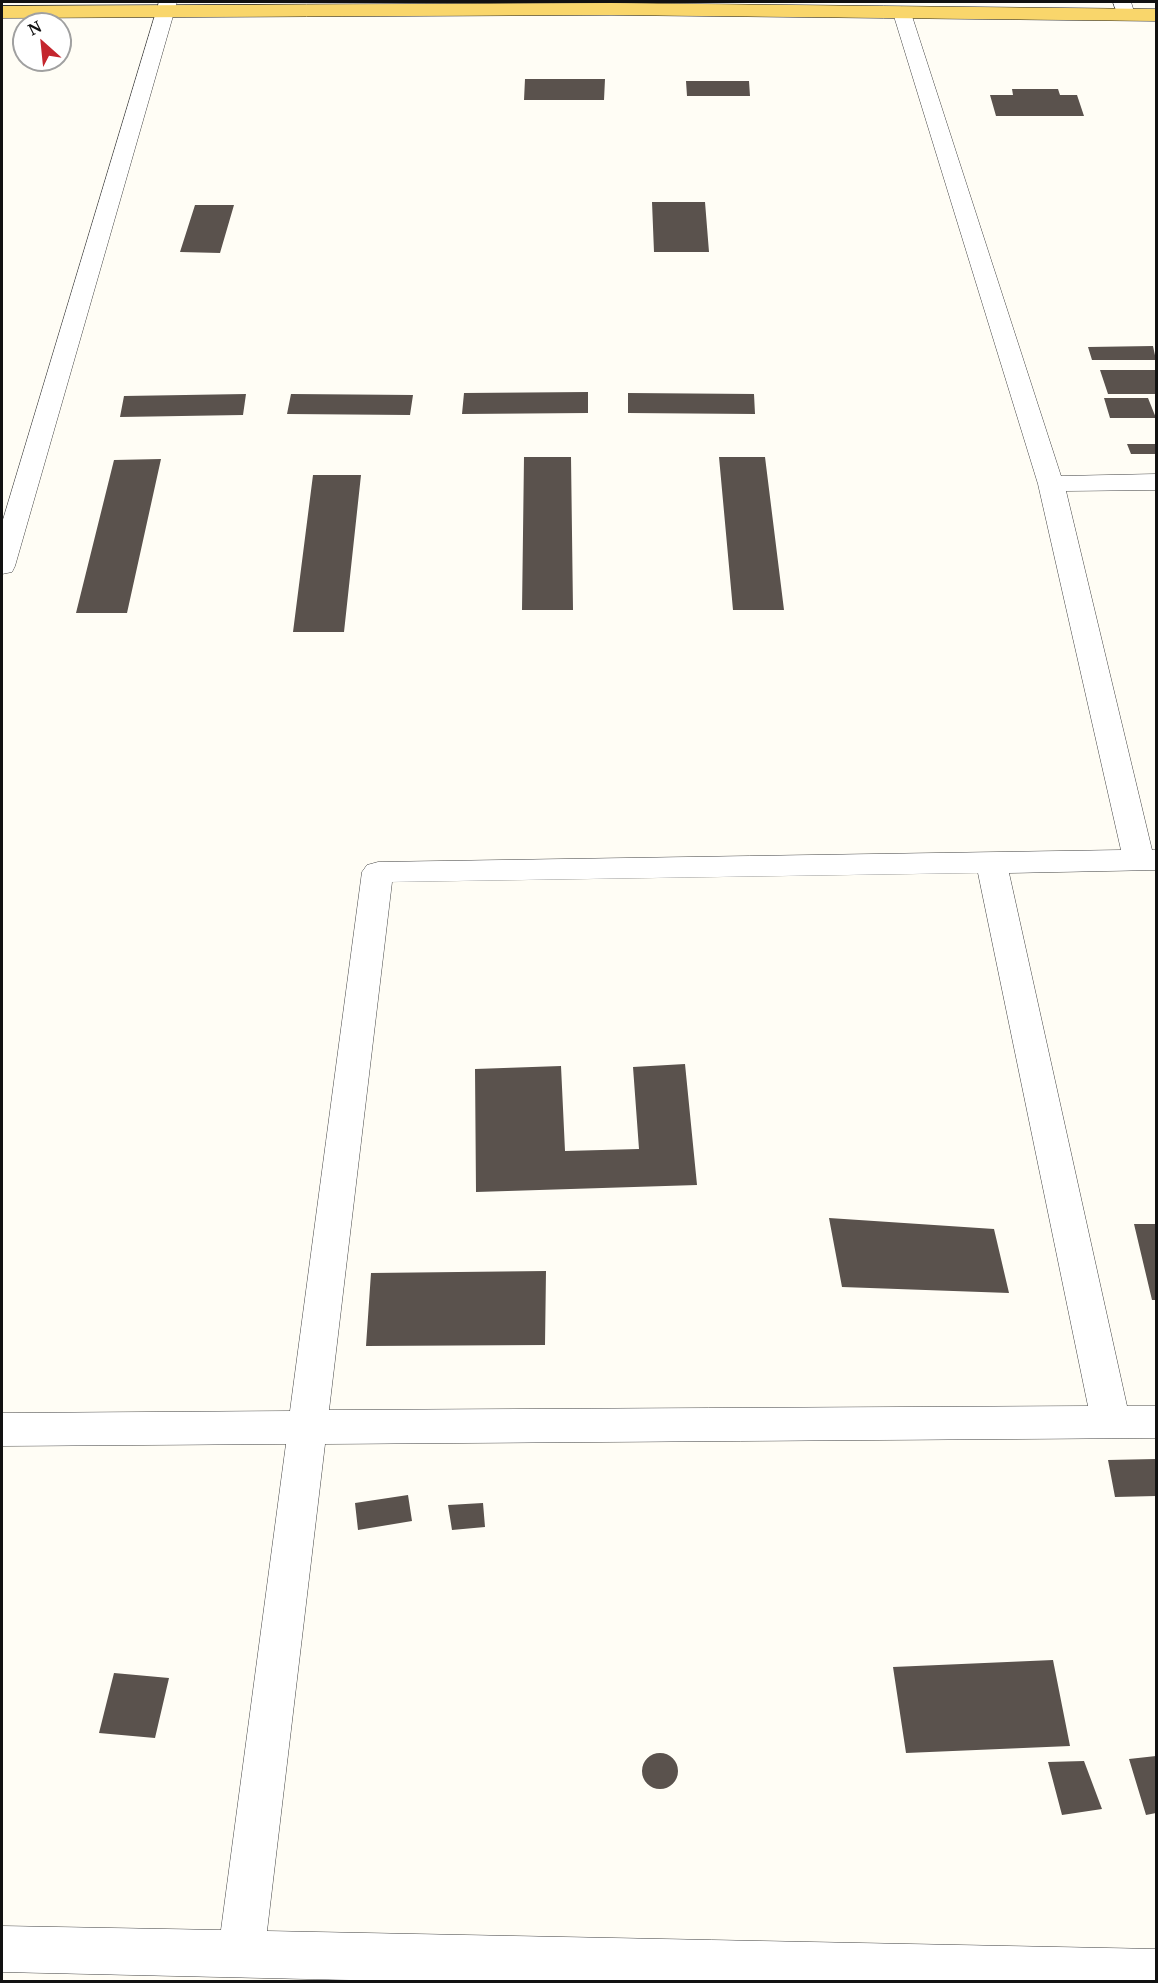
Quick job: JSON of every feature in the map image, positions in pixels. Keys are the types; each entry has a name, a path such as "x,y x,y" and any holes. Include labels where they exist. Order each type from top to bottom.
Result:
{"main road":[{"path":"2,12 167,6 609,5 902,13 1124,8 1156,15"}],"street":[{"path":"2,566 167,6"},
{"path":"241,1953 378,872 1148,860 1051,484 902,13"},
{"path":"1051,484 1156,482"},
{"path":"991,862 1111,1422"},
{"path":"2,1429 307,1429 1156,1422"},
{"path":"2,1949 1156,1973"}],"building":[{"path":"525,79 605,79 604,100 524,100"},
{"path":"686,81 749,81 750,96 687,96"},
{"path":"1012,89 1058,89 1060,95 1077,95 1084,116 996,116 990,95 1013,95"},
{"path":"652,202 705,202 709,252 654,252"},
{"path":"195,205 234,205 220,253 180,252"},
{"path":"1153,346 1156,360 1092,360 1088,347"},
{"path":"1100,370 1156,370 1156,394 1108,394"},
{"path":"588,392 588,413 462,414 464,393"},
{"path":"628,393 754,394 755,414 628,413"},
{"path":"246,394 243,415 120,417 124,396"},
{"path":"291,394 413,395 410,415 287,414"},
{"path":"1104,398 1148,398 1156,418 1110,418"},
{"path":"1127,444 1156,444 1156,454 1131,454"},
{"path":"524,457 571,457 573,610 522,610"},
{"path":"719,457 765,457 784,610 733,610"},
{"path":"161,459 127,613 76,613 114,460"},
{"path":"313,475 361,475 344,632 293,632"},
{"path":"685,1064 697,1185 476,1192 475,1069 561,1066 565,1151 639,1149 633,1067"},
{"path":"829,1218 994,1229 1009,1293 842,1287"},
{"path":"1134,1224 1156,1224 1156,1300 1152,1300"},
{"path":"546,1271 545,1345 366,1346 371,1273"},
{"path":"1156,1459 1156,1496 1115,1497 1108,1460"},
{"path":"408,1495 412,1521 358,1530 355,1503"},
{"path":"483,1503 485,1527 452,1530 448,1505"},
{"path":"1053,1660 1070,1746 906,1753 893,1667"},
{"path":"114,1673 169,1678 155,1738 99,1733"},
{"path":"660,1753 673,1758 678,1771 673,1784 660,1789 647,1784 642,1771 647,1758"},
{"path":"1156,1756 1156,1813 1146,1815 1129,1759"},
{"path":"1084,1761 1102,1809 1062,1815 1048,1762"}]}
